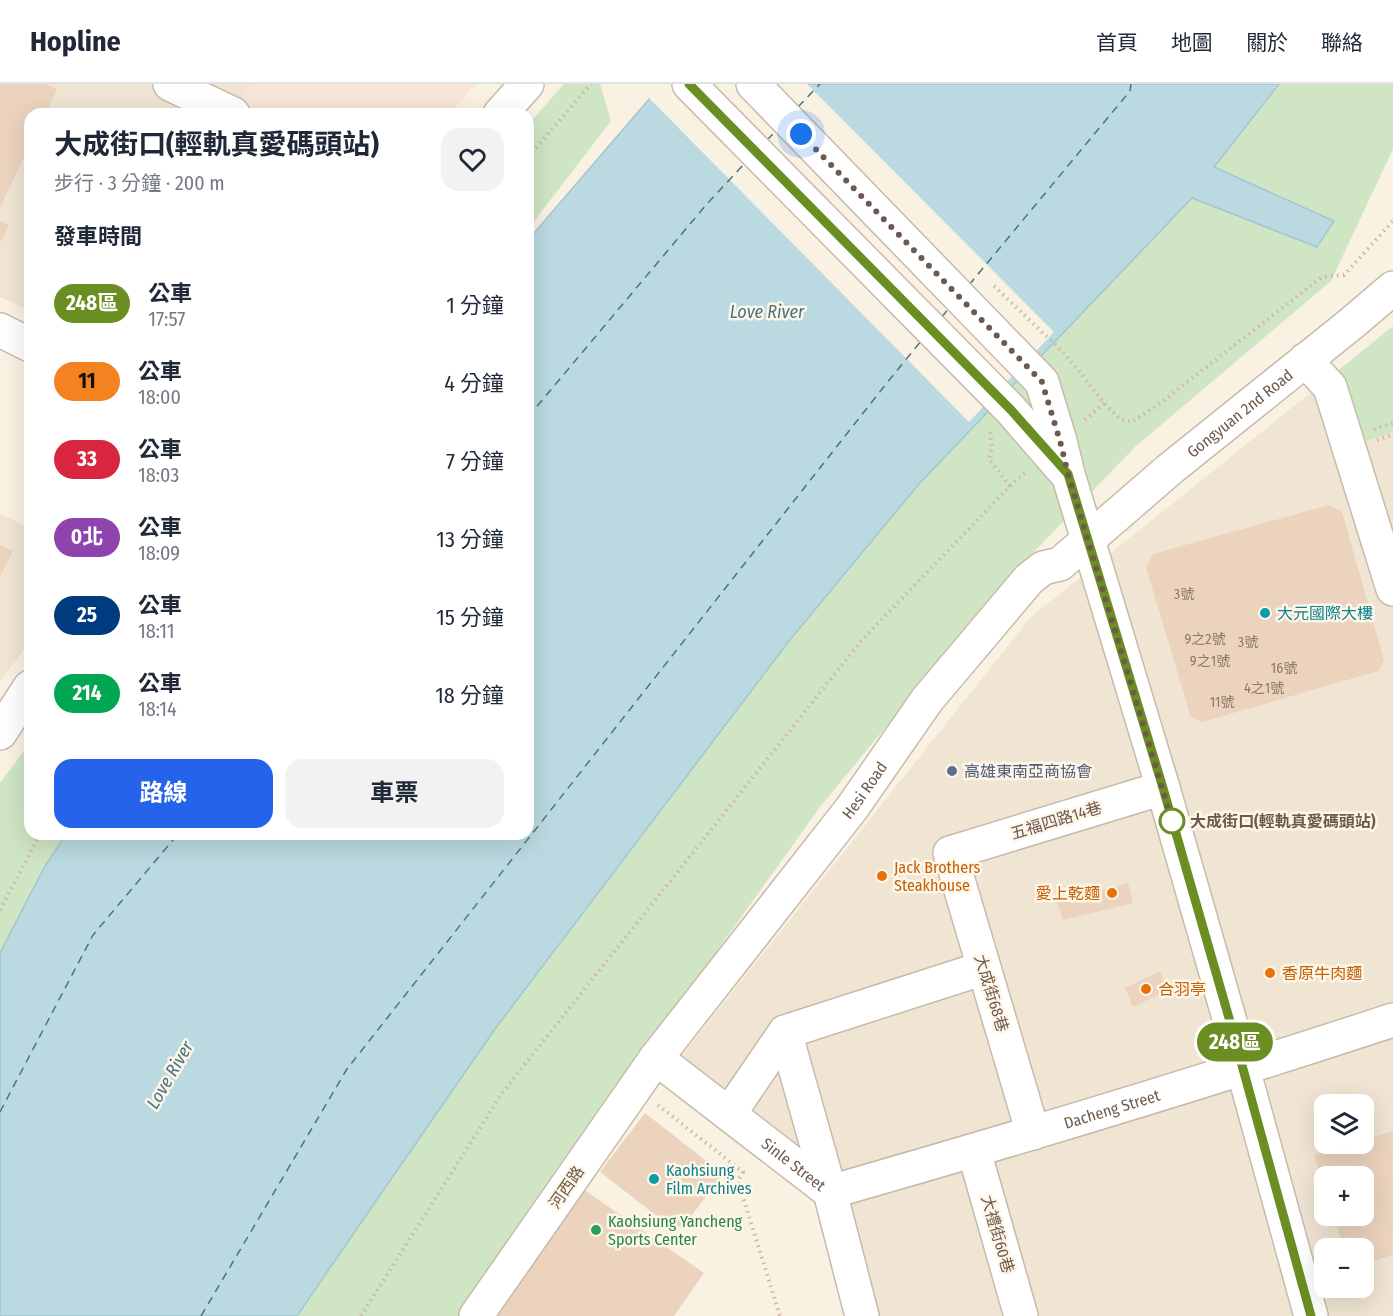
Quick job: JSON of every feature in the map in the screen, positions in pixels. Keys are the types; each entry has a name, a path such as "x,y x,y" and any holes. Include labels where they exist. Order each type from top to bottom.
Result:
{"street":[{"path":"170,84 220,108"},
{"path":"505,108 527,84"},
{"path":"689,84 998,416 1068,474"},
{"path":"753,84 1042,382 1163,788 1311,1316"},
{"name":"Gongyuan 2nd Road","path":"1088,540 1170,469 1393,288"},
{"path":"0,330 24,342"},
{"path":"1305,360 1330,387 1393,589"},
{"name":"Hesi Road","path":"656,1058 852,808 927,700 1029,579 1043,568 1060,564 1088,540"},
{"name":"五福四路14巷","path":"950,853 1163,788"},
{"name":"大成街68巷","path":"950,853 1033,1133"},
{"path":"729,1114 785,1032 984,968"},
{"name":"Dacheng Street","path":"830,1192 1033,1133 1393,1020"},
{"path":"785,1032 830,1192"},
{"name":"河西路","path":"476,1316 656,1058"},
{"name":"Sinle Street","path":"656,1058 830,1192 861,1316"},
{"name":"大禮街60巷","path":"974,1151 1021,1316"}],"path":[{"path":"534,150 591,84"},
{"path":"1063,352 1104,403 1120,419 1132,422 1159,404 1322,277 1344,274 1393,221"},
{"path":"361,1316 502,1093 861,640 1010,486 989,459 992,448 990,432 998,416"},
{"path":"0,910 37,840"},
{"path":"636,1088 743,1172 738,1181 780,1316"}],"shaded area":[{"path":"0,84 255,84 249,88 237,108 24,108 24,308 0,297"},
{"path":"255,84 476,84 454,108 237,108 249,88"},
{"path":"1329,378 1355,443 1393,432 1393,1316 877,1316 849,1206 671,1069 1031,617"},
{"path":"0,514 24,525 24,649 0,682"}],"green space":[{"path":"564,84 600,84 611,121 534,221 534,118"},
{"path":"1279,84 1393,84 1393,149 1331,281 1135,447 1006,581 820,807 649,1046 556,1171 462,1316 298,1316 495,1029 789,641 919,484 1191,198 1318,247 1334,221 1214,167"},
{"path":"1393,326 1393,432 1355,444 1329,378"},
{"path":"24,751 24,840 62,840 44,868 0,953 0,783"}],"water":[{"name":"Love River","path":"662,84 1279,84 1214,167 1334,221 1317,247 1192,198 919,484 789,641 495,1029 297,1316 0,1316 0,953 44,868 62,840 534,840 534,233"}],"pier":[{"path":"658,84 807,84 1054,332 969,422 647,96"}],"building":[{"path":"0,84 46,84 57,89 48,108 24,108 24,157 0,207"},
{"path":"0,221 9,225 0,243"},
{"name":"大元國際大樓","path":"1329,505 1342,512 1384,660 1378,671 1202,722 1191,717 1146,567 1153,554"},
{"path":"0,545 13,551 0,577"},
{"name":"愛上乾麵","path":"1128,883 1133,903 1063,920 1057,902"},
{"name":"合羽亭","path":"1160,971 1168,990 1133,1007 1125,988"},
{"path":"645,1113 723,1174 683,1227 670,1226 600,1172"},
{"path":"1393,1131 1393,1255 1374,1261 1374,1238 1341,1238 1337,1226 1374,1226 1374,1166 1318,1166 1314,1155 1374,1154 1374,1137"},
{"name":"Kaohsiung Yancheng Sports Center","path":"580,1187 704,1273 674,1316 490,1316"}],"ferry route":[{"path":"798,107 820,84"},
{"path":"969,285 1130,91 1131,84"},
{"path":"767,140 776,131"},
{"path":"534,410 706,205 745,163"},
{"path":"942,317 948,309"},
{"path":"534,831 921,341"},
{"path":"0,1112 93,935 173,840"},
{"path":"201,1316 347,1069 527,840"}],"bus line":[{"name":"248區","path":"689,84 1011,410 1068,474 1163,788 1311,1316"}],"place":[{"name":"大元國際大樓","path":"1265,613"},
{"name":"高雄東南亞商協會","path":"952,771"},
{"name":"大成街口(輕軌真愛碼頭站)","path":"1172,821"},
{"name":"Jack Brothers Steakhouse","path":"882,876"},
{"name":"愛上乾麵","path":"1112,893"},
{"name":"香原牛肉麵","path":"1270,973"},
{"name":"合羽亭","path":"1146,989"},
{"name":"Kaohsiung Film Archives","path":"654,1179"},
{"name":"Kaohsiung Yancheng Sports Center","path":"596,1230"}],"route":[{"path":"801,134 1042,382 1172,821"}]}
